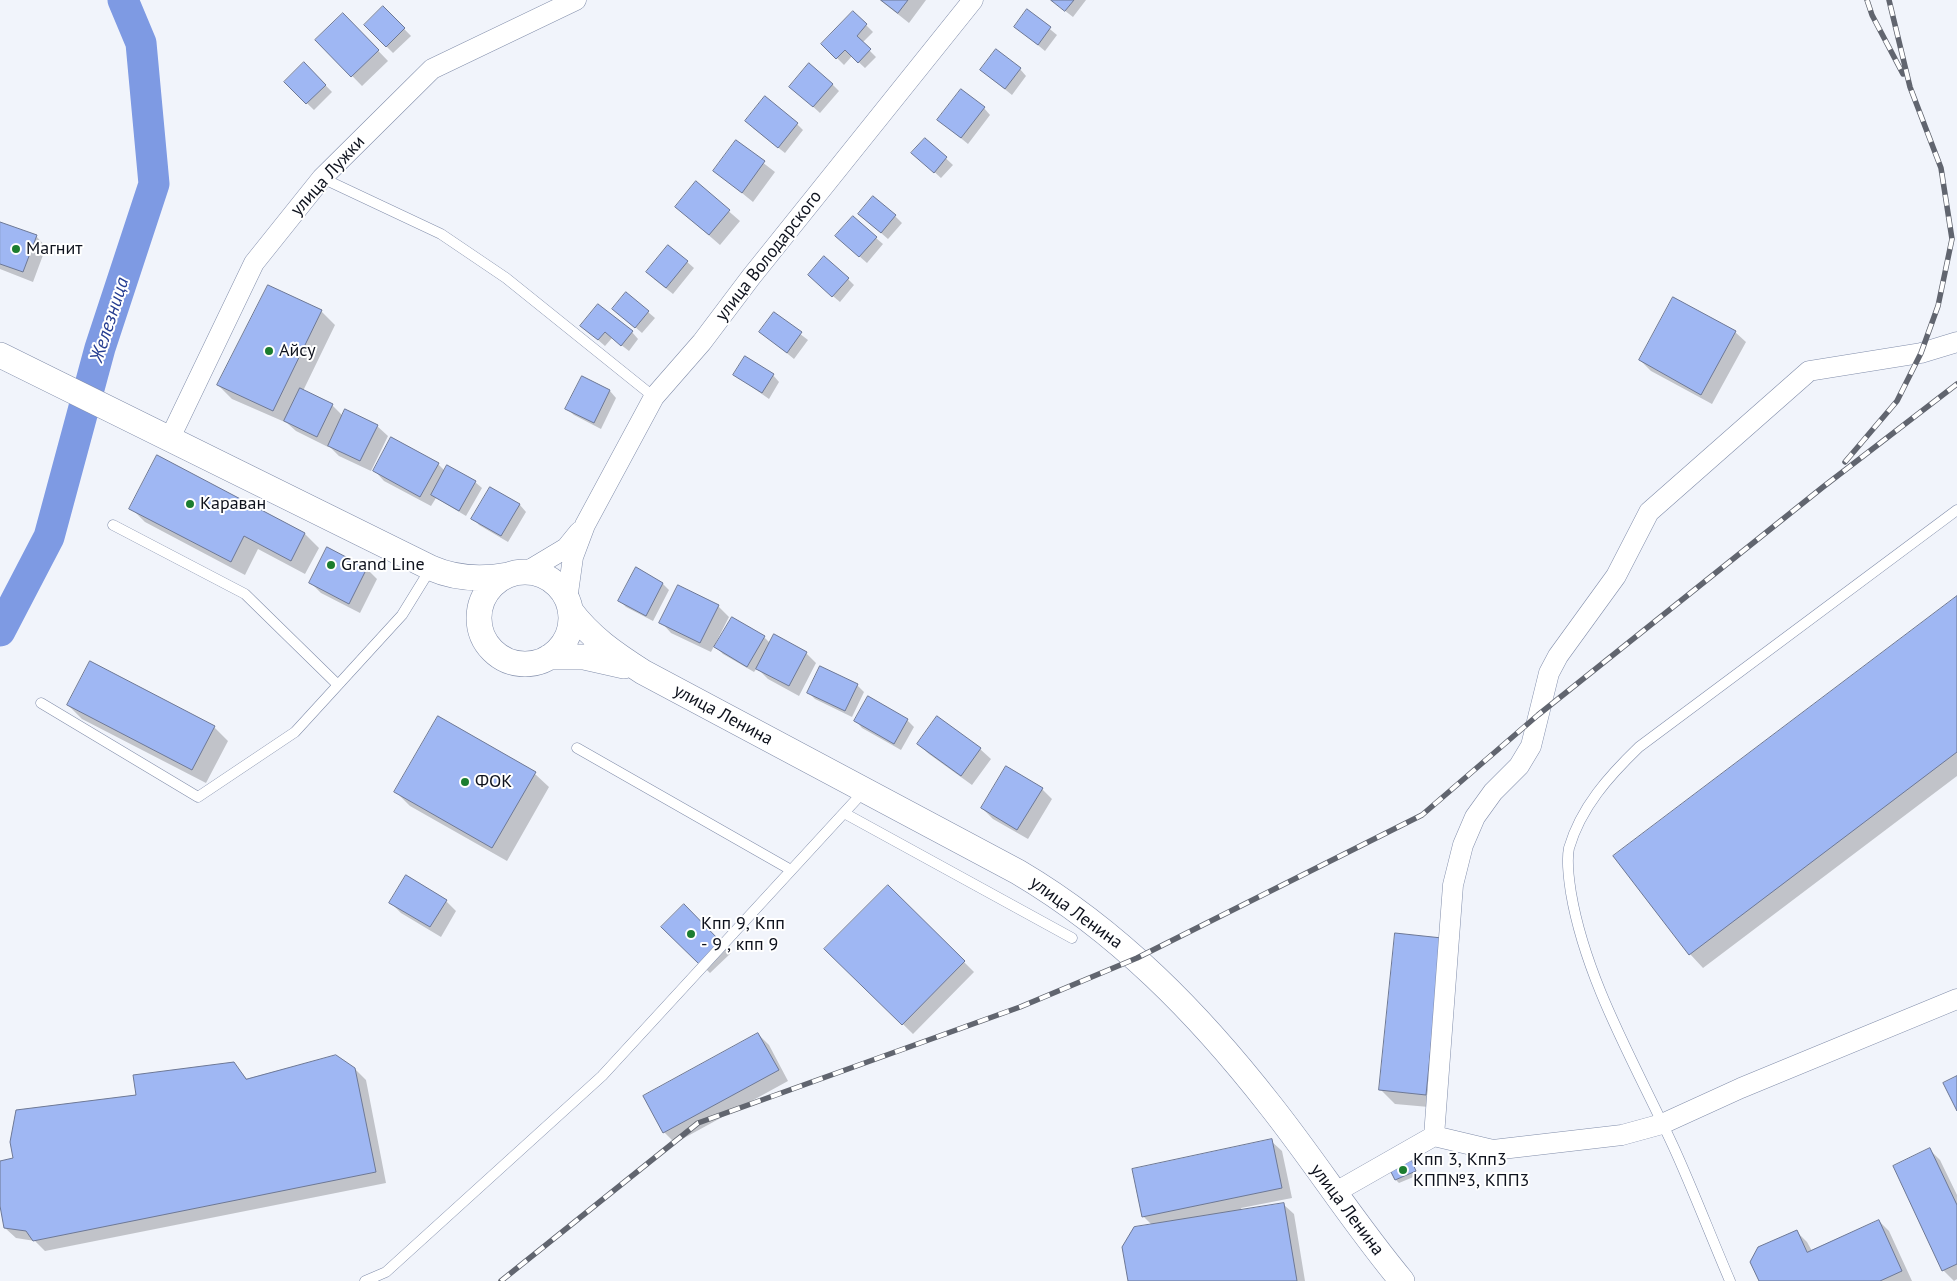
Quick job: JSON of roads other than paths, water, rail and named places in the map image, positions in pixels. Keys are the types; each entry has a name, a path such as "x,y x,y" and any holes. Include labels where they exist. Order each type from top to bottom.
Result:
{"street":[{"name":"улица Лужки","path":"170,438 254,263 322,178 432,69 576,0"},
{"name":"улица Володарского","path":"585,524 654,397 702,342 751,277 973,0"},
{"path":"1434,1136 1453,885 1463,845 1475,817 1492,792 1519,766 1531,746 1549,673 1558,656 1616,576 1649,512 1809,371 1921,353 1957,342"},
{"path":"8,358 437,571 461,590 470,602 484,638 493,651 505,659 520,664 535,663 549,657 560,648 567,637 571,623 569,605 573,557 585,524"},
{"path":"480,624 480,609 485,595 495,583 517,574 566,548 585,524"},
{"path":"437,571 487,579 517,574 539,574 551,580 561,589 583,628 599,642 643,672"},
{"path":"549,657 592,658 643,672"},
{"name":"улица Ленина","path":"643,672 1025,876 1105,930 1144,965 1236,1063 1271,1106 1334,1193 1402,1281"},
{"path":"1334,1193 1434,1136 1493,1150 1622,1135 1662,1124 1741,1088 1957,999"}],"lane":[{"path":"322,178 441,234 506,278 654,397"},
{"path":"1730,1281 1662,1124 1593,973 1576,921 1569,879 1569,850 1586,807 1611,774 1639,747 1957,510"},
{"path":"114,525 245,594 338,685"},
{"path":"41,703 198,797 295,732 402,615 437,571"},
{"path":"577,748 792,870"},
{"path":"365,1281 386,1272 602,1076 865,790"},
{"path":"844,813 1072,938"}],"waterway":[{"name":"Железница","path":"0,631 49,537 100,348 154,184 141,43 123,0"}],"railway":[{"path":"1867,0 1872,15 1903,74"},
{"path":"1845,462 1897,401 1921,353 1938,306 1952,239 1941,168 1910,87 1889,0"},
{"path":"501,1281 698,1123 1020,1007 1137,958 1422,815 1538,715 1823,487 1957,384"}],"place":[{"name":"Магнит","path":"16,249"},
{"name":"Айсу","path":"269,351"},
{"name":"Караван","path":"190,504"},
{"name":"Grand Line","path":"331,565"},
{"name":"ФОК","path":"465,782"},
{"name":"Кпп 9, Кпп - 9 , кпп 9","path":"691,934"},
{"name":"Кпп 3, Кпп3 КПП№3, КПП3","path":"1403,1170"}]}
